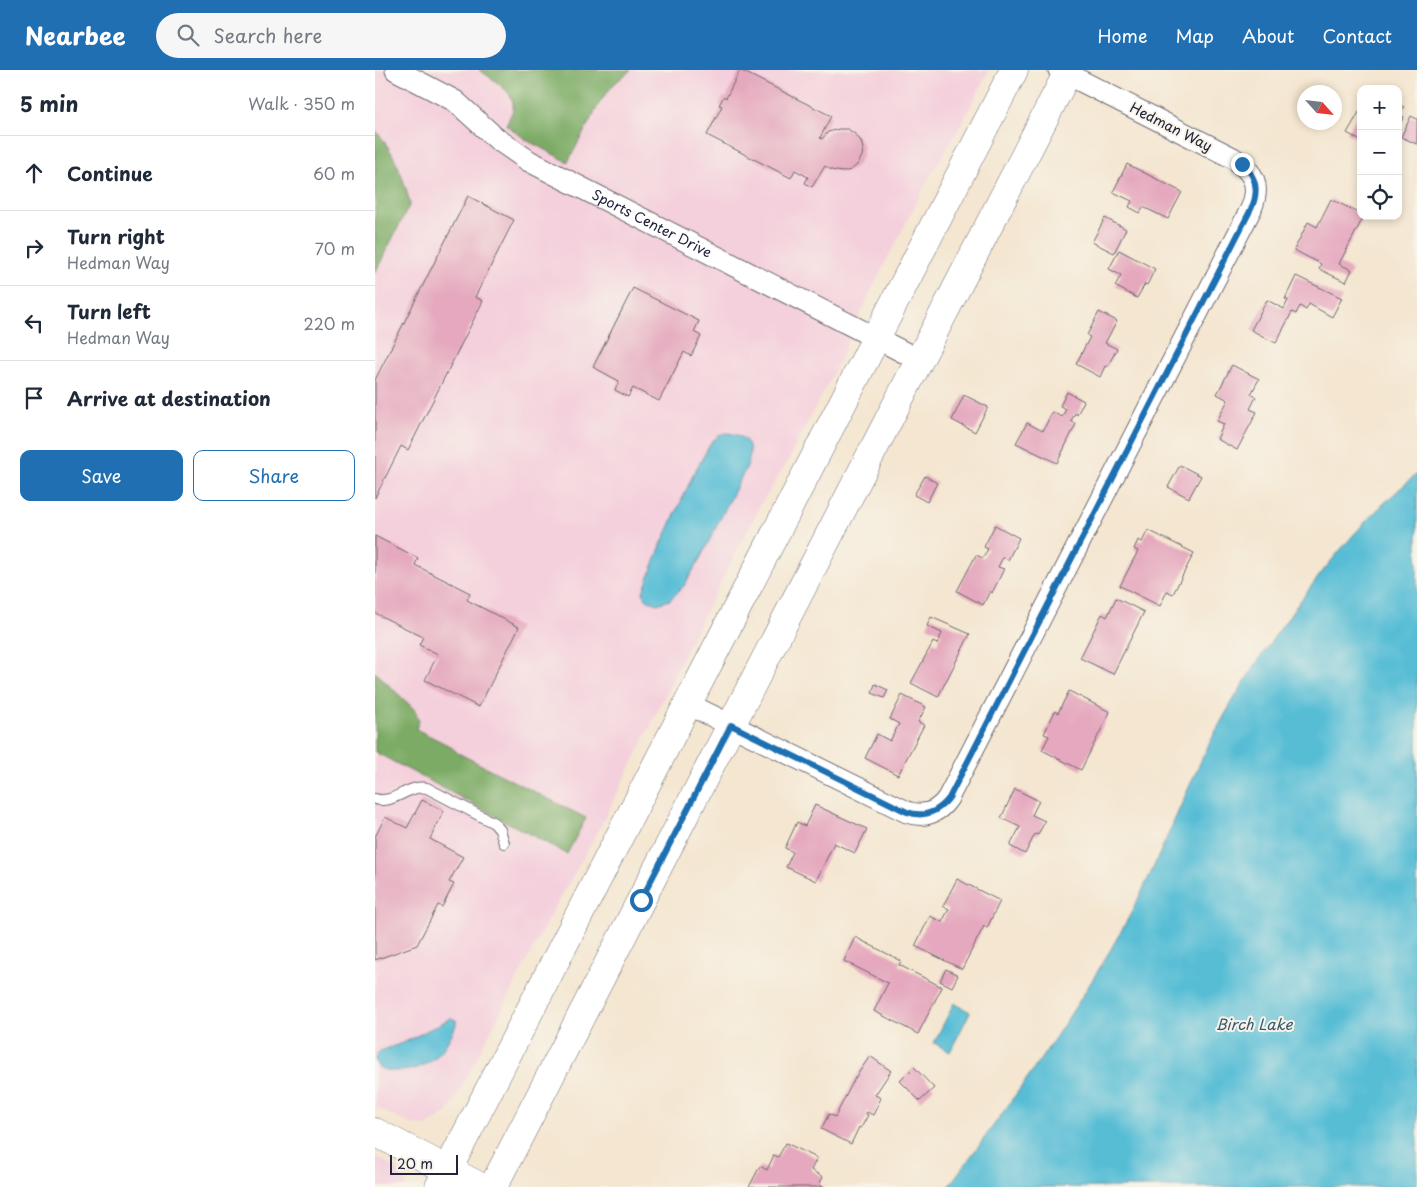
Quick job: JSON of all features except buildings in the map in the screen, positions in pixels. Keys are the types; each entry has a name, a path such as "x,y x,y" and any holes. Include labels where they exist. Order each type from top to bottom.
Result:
{"main road":[{"path":"444,1179 1014,70"},
{"path":"493,1187 919,360 1065,71"},
{"path":"375,1132 444,1179 481,1187"}],"street":[{"name":"Sports Center Drive","path":"396,70 451,99 497,139 529,161 919,360"},
{"name":"Hedman Way","path":"688,704 911,814 924,815 938,809 949,798 1255,199 1254,179 1242,164 1065,71"}],"lane":[{"path":"375,799 385,800 415,788 427,788 494,823 500,830 505,843"}],"shaded area":[{"path":"375,70 989,70 962,123 929,178 875,283 834,372 787,462 761,504 688,646 644,740 596,835 550,916 454,1102 447,1113 440,1118 428,1125 418,1126 400,1120 375,1106"},
{"path":"375,1156 396,1168 403,1178 406,1187 375,1187"}],"green space":[{"path":"479,70 631,70 614,84 600,102 568,162 528,141 506,125 513,109 513,101 506,90"},
{"path":"375,130 393,156 410,204 375,273"},
{"path":"375,672 415,710 419,720 416,729 450,746 458,753 586,818 567,854 375,752"}],"water":[{"path":"727,433 740,436 747,443 750,453 747,466 701,557 684,586 670,600 657,604 645,598 643,592 661,545 694,473 712,441"},
{"name":"Birch Lake","path":"1417,474 1417,1187 948,1187 1044,1054 1110,951 1151,873 1208,746 1226,713 1277,633 1332,560 1380,507"},
{"path":"954,1003 970,1012 950,1052 934,1043"},
{"path":"451,1018 456,1020 453,1031 446,1045 430,1062 416,1068 398,1071 384,1070 377,1065 375,1058 380,1051 405,1042"}],"route":[{"path":"641,900 731,725 902,811 924,815 938,809 949,798 1251,209 1256,189 1252,174 1242,164"}]}
